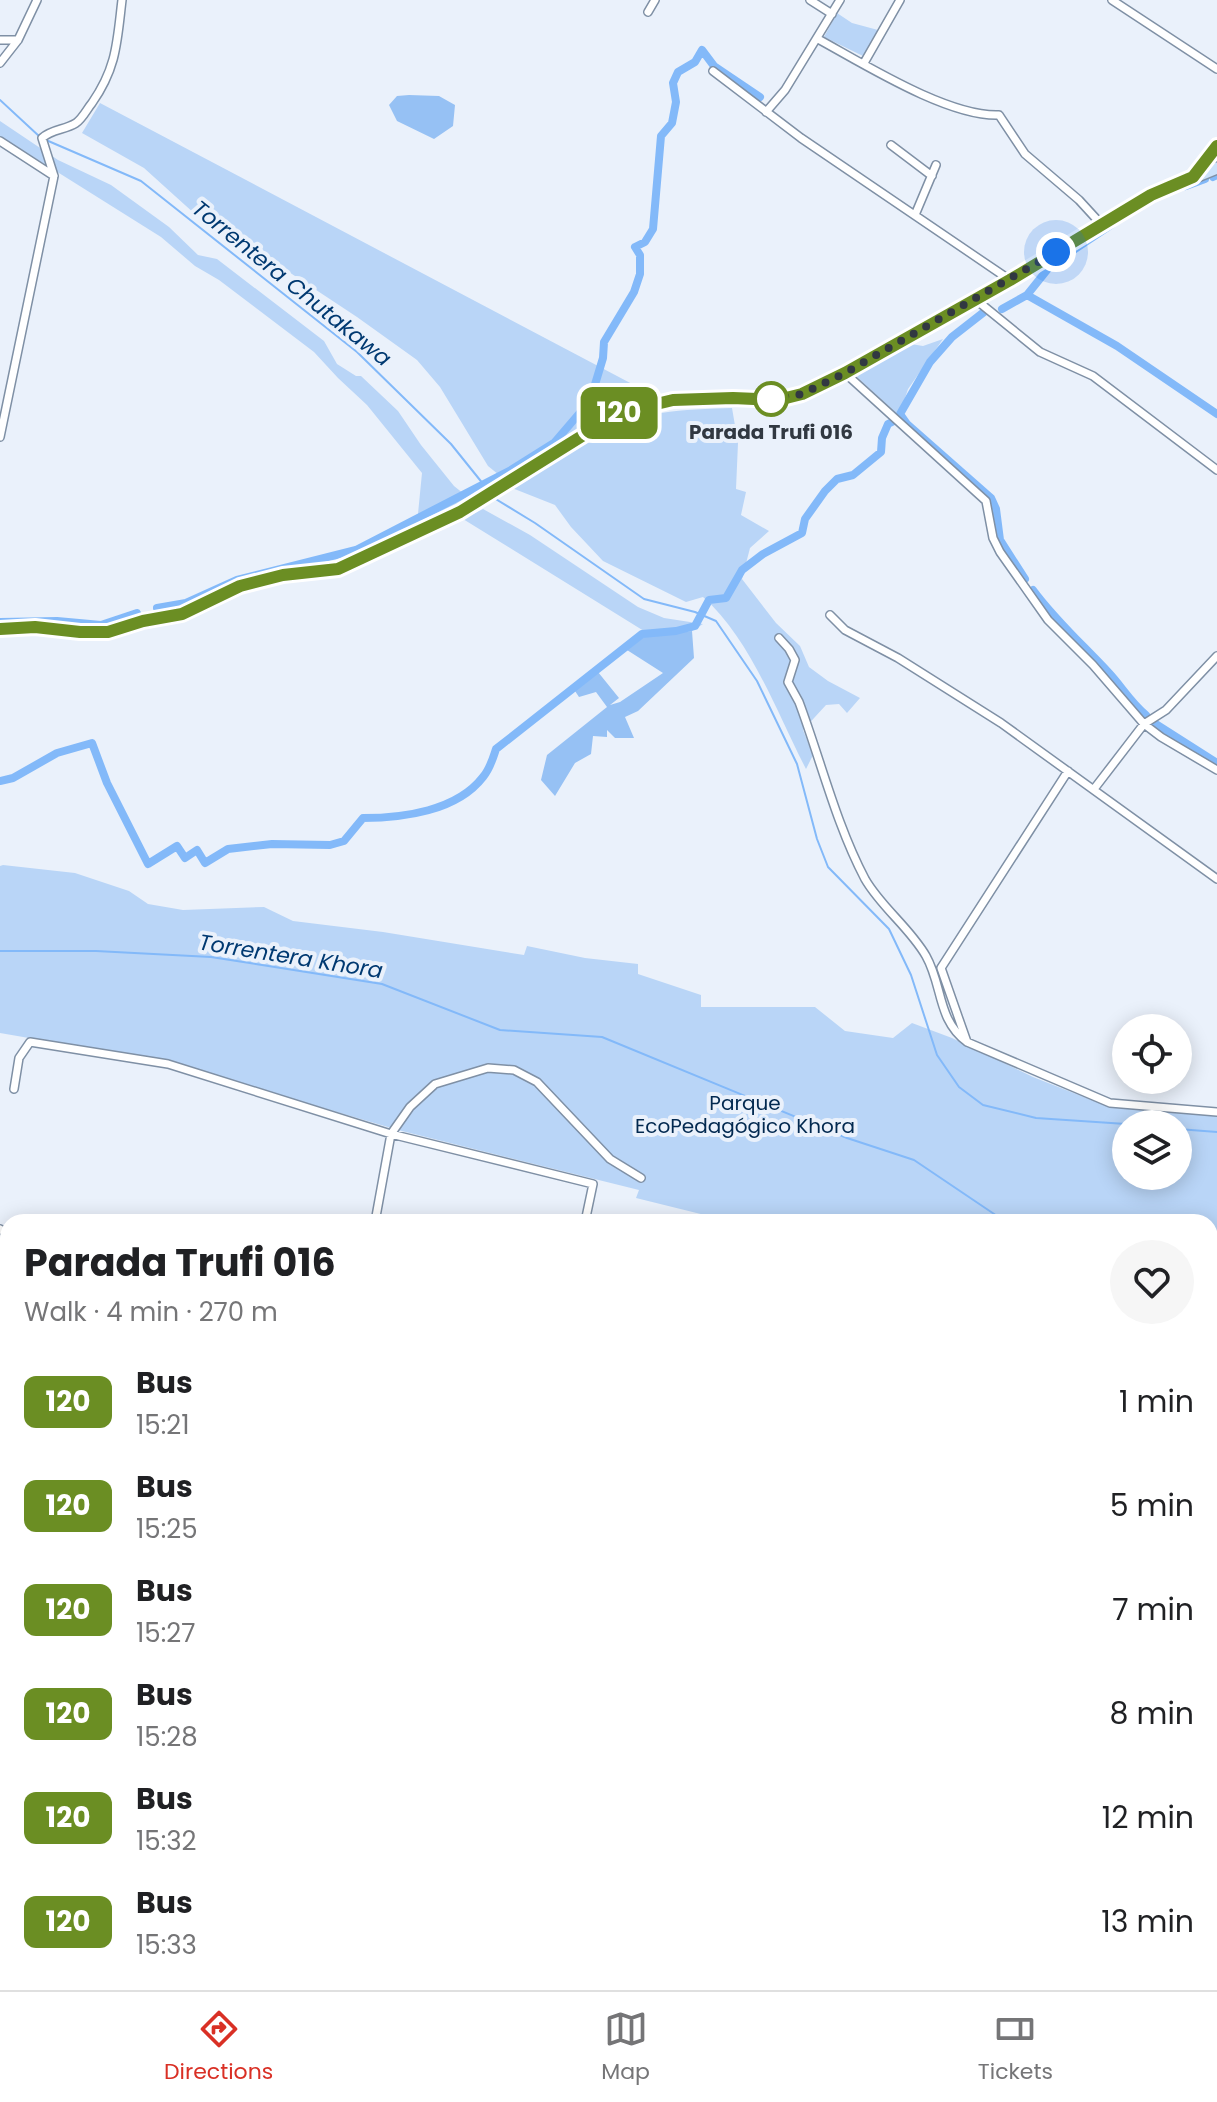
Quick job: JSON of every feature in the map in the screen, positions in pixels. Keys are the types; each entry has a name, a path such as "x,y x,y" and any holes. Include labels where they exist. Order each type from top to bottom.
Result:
{"street":[{"path":"0,63 18,40 37,0"},
{"path":"0,437 54,176 42,138 49,132 79,121 100,91 116,59 122,0"},
{"path":"648,12 655,0"},
{"path":"810,0 832,14"},
{"path":"766,112 785,90 840,0"},
{"path":"864,63 900,0"},
{"path":"1112,0 1217,69"},
{"path":"818,39 933,98 974,114 999,115 1025,154 1079,200 1101,224"},
{"path":"0,40 18,40"},
{"path":"713,71 766,112 1010,280"},
{"path":"0,141 54,176"},
{"path":"891,145 932,176"},
{"path":"1193,177 1217,146"},
{"path":"915,215 936,165"},
{"path":"0,629 35,627 108,632 143,621 182,614 240,586 283,575 338,569 484,498 619,413 673,400 778,400 802,394 1010,280 1151,195 1217,168"},
{"path":"975,299 1040,352 1093,376 1217,470"},
{"path":"845,373 986,501 993,538 1040,609 1144,724 1217,770"},
{"path":"830,615 845,630 898,658 1001,723 1217,879"},
{"path":"779,638 795,660 788,682 799,702 845,836 867,882 926,957 948,1023 956,1034 967,1042 1110,1103 1217,1112"},
{"path":"1094,789 1144,724 1166,710 1217,656"},
{"path":"967,1042 941,968 1068,771"},
{"path":"14,1089 19,1058 30,1042 168,1064 391,1134 593,1184 587,1214"},
{"path":"376,1214 391,1134 410,1107 435,1084 488,1068 514,1070 537,1082 610,1159 641,1178"}],"green space":[{"path":"837,13 852,23 878,30 863,56 824,37"},
{"path":"100,103 653,395 594,416 556,446 504,479 488,466 440,387 417,360 239,239 206,224 144,168 82,133"},
{"path":"0,121 58,160 111,185 169,227 198,255 217,259 324,341 337,364 361,376 398,411 454,486 469,498 417,524 422,473 367,405 314,352 219,280 195,266 161,237 0,136"},
{"path":"943,339 908,389 896,413 857,377 911,344 923,346"},
{"path":"732,408 738,443 736,489 746,492 741,515 769,531 750,548 742,579 776,623 800,646 809,667 860,698 847,713 839,704 826,705 803,730 813,755 806,769 749,655 720,614 703,597 686,602 603,561 555,505 512,488 584,439 610,426 661,413"},
{"path":"483,509 530,535 638,607 664,618 703,624 692,631 652,636 463,519"},
{"name":"Parque EcoPedagógico Khora","path":"0,866 75,873 129,891 148,904 183,910 264,907 293,921 524,955 527,946 585,958 638,964 638,974 701,995 701,1007 815,1007 845,1031 893,1038 912,1023 1104,1105 1155,1110 1112,1110 1112,1190 1192,1190 1192,1114 1217,1116 1217,1214 701,1214 636,1198 639,1190 398,1130 168,1062 0,1033"}],"shaded area":[{"path":"397,96 439,96 455,105 453,126 434,139 397,121 389,105"},
{"path":"692,631 694,658 638,711 625,717 634,738 615,738 607,730 607,737 593,736 591,754 575,763 555,796 541,780 547,755 607,707 596,692 579,697 575,691 598,672 619,698 610,705 620,702 663,673 627,650 645,636"}],"waterway":[{"path":"157,608 186,603 237,580 356,550 511,470 554,443 590,401 603,358 604,342 634,292 640,274 640,255 635,247 645,242 653,229 661,136 672,123 676,102 673,83 678,72 695,62 702,50 714,66 760,97"},
{"name":"Torrentera Chutakawa","path":"0,100 40,137"},
{"name":"Torrentera Chutakawa","path":"46,140 141,181 357,352 451,444 488,490"},
{"path":"1213,177 1217,175"},
{"path":"1186,186 1205,179"},
{"path":"1002,309 1027,295 1051,265 1111,225"},
{"path":"1027,295 1117,346 1217,414"},
{"path":"984,312 952,337 930,362 900,414 907,424 991,498 996,509 1000,540 1025,579"},
{"path":"0,781 13,778 57,753 92,743 107,783 148,864 177,846 185,858 197,850 205,863 228,849 272,844 330,845 344,841 363,818 412,814 444,805 472,789 483,777 496,749 642,634 695,626 709,600 726,598 742,570 763,554 802,533 805,519 837,479 853,475 881,452 882,438 888,424 894,421"},
{"name":"Torrentera Chutakawa","path":"494,498 644,599 695,612 716,621 757,681 797,764 817,839 828,867 889,929 911,975 937,1055 959,1087 983,1105 1036,1118 1112,1123"},
{"path":"1033,590 1146,715"},
{"path":"0,622 57,621 101,625 137,613"},
{"path":"1156,724 1217,763"},
{"name":"Torrentera Khora","path":"0,951 96,951 211,957 382,984 500,1030 602,1037 847,1138 914,1160 994,1214"},
{"name":"Torrentera Chutakawa","path":"1192,1130 1217,1132"}],"bus line":[{"name":"120","path":"0,629 35,627 108,632 143,621 182,614 240,586 283,575 338,569 460,512 619,413 673,400 778,400 802,394 1010,280 1151,195 1193,177 1217,146"}],"place":[{"name":"Parada Trufi 016","path":"771,399"}],"route":[{"path":"771,399 802,394 845,373 1056,252"}]}
